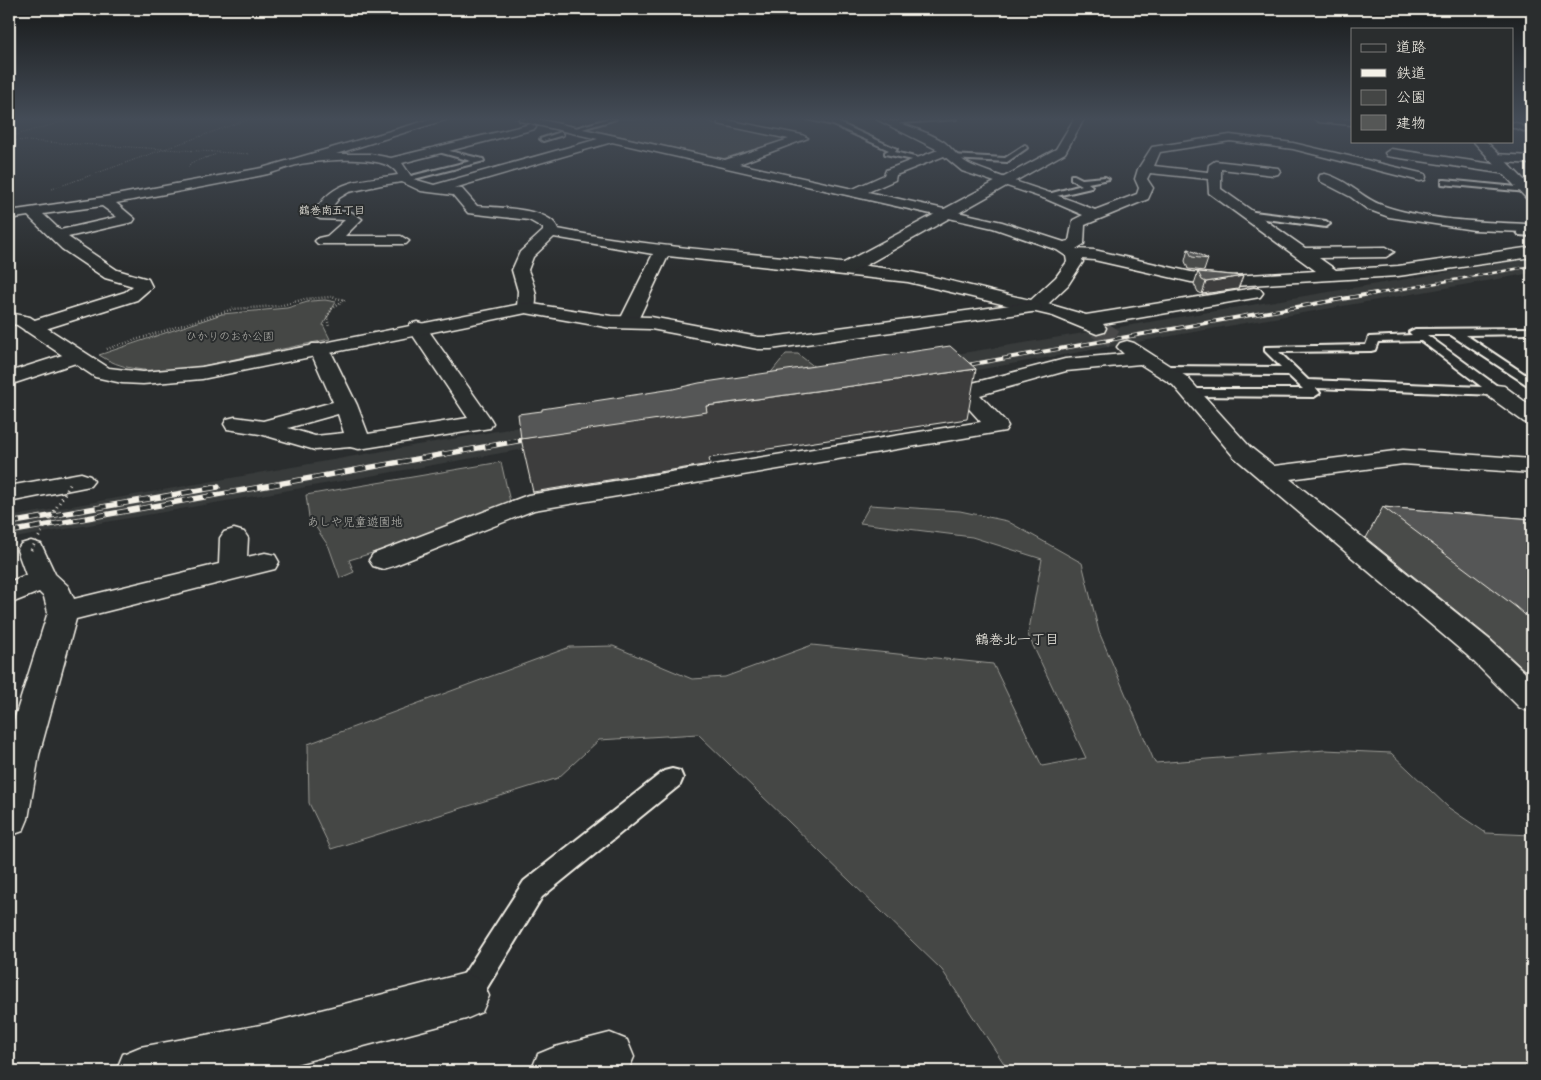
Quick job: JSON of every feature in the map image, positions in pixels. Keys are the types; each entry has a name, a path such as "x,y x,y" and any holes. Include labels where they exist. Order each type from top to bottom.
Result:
{"street":[{"path":"9,216 105,201 272,169"},
{"path":"401,169 406,179"},
{"path":"433,189 502,169"},
{"path":"750,169 949,213 1025,233 1068,251 1198,278 1233,281 1334,276 1398,271 1532,252"},
{"path":"855,193 890,176 890,173 899,169"},
{"path":"971,169 1051,196 1093,214"},
{"path":"846,269 1027,169"},
{"path":"1068,251 1076,244 1078,223 1093,214 1123,205 1143,196 1146,188 1140,179 1143,169"},
{"path":"1156,169 1213,176"},
{"path":"1214,169 1214,190 1334,276"},
{"path":"1261,169 1274,171"},
{"path":"1383,169 1420,177"},
{"path":"1502,169 1506,170 1529,190"},
{"path":"1325,178 1356,194 1372,206 1394,214 1466,225 1528,230"},
{"path":"401,241 327,241 355,219 351,216 320,214 323,204 333,193 349,188 406,179 433,189 457,192 474,210 533,216 550,226 551,232"},
{"path":"56,235 128,219 105,201"},
{"path":"1436,208 1528,230"},
{"path":"32,212 68,246 110,274 142,283 143,287 131,296 32,327"},
{"path":"551,232 663,250 899,276 1033,307 1091,324 1294,287 1297,285 1292,279"},
{"path":"526,308 527,290 520,270 526,255 551,232"},
{"path":"628,322 663,250"},
{"path":"9,318 23,321 75,357 102,372 122,377 152,378 202,373 417,328 526,308 576,317 651,323 771,344 1033,307 1068,276 1076,262 1068,251"},
{"path":"1302,254 1386,252"},
{"path":"319,348 346,405 359,442 482,423 417,328"},
{"path":"9,379 75,357"},
{"path":"383,560 528,504 997,426 965,392 1065,364 1144,358 1190,392 1242,452 1479,648 1532,699"},
{"path":"1496,391 1532,417"},
{"path":"264,428 346,405"},
{"path":"235,424 264,428 315,443 358,439"},
{"path":"1269,474 1404,457 1532,466"},
{"path":"9,494 76,482"},
{"path":"233,570 234,538"},
{"path":"63,612 265,562"},
{"path":"9,594 37,564 58,593 63,612 15,758 9,819"},
{"path":"140,1071 266,1048 466,996"},
{"path":"555,1071 610,1057"}],"lane":[{"path":"406,179 445,169"},
{"path":"1051,196 1088,186 1077,179 1105,179"},
{"path":"1445,182 1529,190"},
{"path":"1246,214 1326,224"},
{"path":"1496,391 1415,332 1532,331"},
{"path":"1454,332 1532,384"},
{"path":"1190,392 1314,393 1269,349 1371,348 1373,339 1423,338"},
{"path":"1144,358 1291,371"},
{"path":"1305,384 1496,391"},
{"path":"466,996 532,889 672,778"}],"path":[{"path":"45,191 106,169"},
{"path":"100,351 233,309 280,306 305,299 331,297 345,300 332,310 327,322"},
{"path":"37,564 76,482"}],"shaded area":[{"path":"1532,258 1532,273 9,539 9,517 508,429"}],"green space":[{"name":"ひかりのおか公園","path":"325,300 336,302 323,325 330,339 208,365 170,370 151,371 133,369 116,364 99,355 222,314 287,308 311,301"},
{"path":"786,354 798,354 816,368 764,381"},
{"name":"あしや児童遊園地","path":"501,462 510,502 415,540 349,560 354,572 340,578 329,547 309,517 306,495"},
{"path":"870,505 960,511 1007,521 1082,563 1099,632 1155,763 1325,750 1391,753 1449,808 1486,833 1532,835 1532,1071 1009,1071 942,970 698,734 599,740 558,778 331,849 309,803 308,744 570,647 613,646 692,679 725,677 812,645 993,664 1042,766 1086,758 1028,635 1042,559 972,537 860,523"}],"building":[{"path":"1188,249 1208,259 1192,257"},
{"path":"1198,272 1243,276 1206,282 1202,280"},
{"path":"950,346 976,369 706,406 707,412 521,439 518,414 673,389 699,383"},
{"path":"1383,507 1532,519 1532,621 1516,607"}],"waterway":[{"path":"751,173 928,214"}],"tunnel":[{"path":"1097,328 1125,346"}],"railway":[{"path":"1369,295 1532,266"},
{"path":"956,367 1376,293"},
{"path":"9,532 534,438"},
{"path":"9,523 218,487"}],"district":[{"name":"鶴巻南五丁目","path":"332,210"},
{"name":"鶴巻北一丁目","path":"1017,639"}]}
